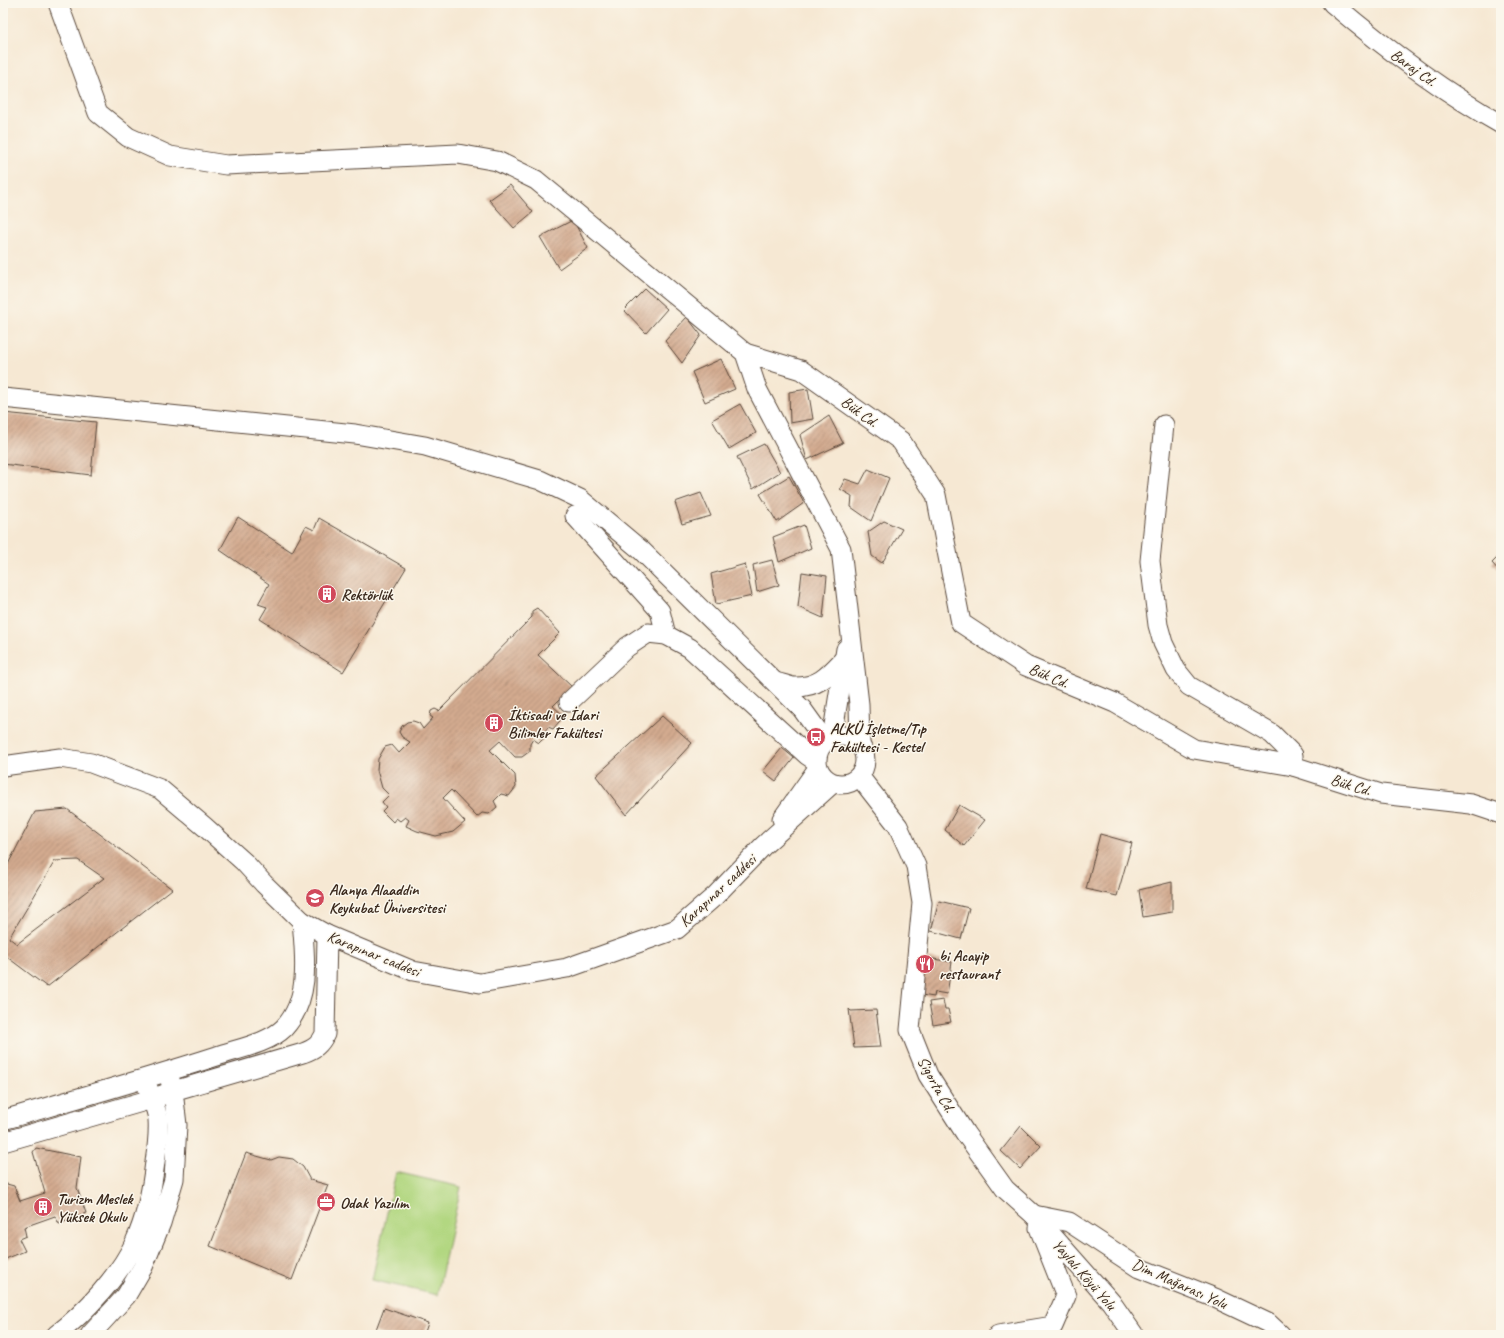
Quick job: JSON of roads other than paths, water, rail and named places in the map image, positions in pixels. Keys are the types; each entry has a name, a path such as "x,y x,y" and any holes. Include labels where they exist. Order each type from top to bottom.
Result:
{"street":[{"path":"58,3 98,113 128,137 170,156 226,165 458,154 497,161 536,180 746,352 756,389 841,550 859,704 860,746"},
{"name":"Baraj Cd.","path":"1332,3 1370,35 1444,90 1501,124"},
{"name":"Bük Cd.","path":"746,352 802,370 901,441 936,495 961,623 1026,666 1115,703 1194,749 1293,766 1381,794 1471,804 1501,814"},
{"path":"3,398 356,434 425,446 540,480 580,500 642,551 802,709 810,720 822,752 824,777 833,783 847,783 859,776 865,761 864,753 854,740 839,736 822,752 807,756 690,648 666,634 648,633 627,647 569,702"},
{"path":"1164,425 1150,561 1158,625 1163,643 1176,670 1188,686 1272,734 1293,755 1293,766"},
{"path":"575,516 660,611 666,634"},
{"path":"822,752 844,659 850,622"},
{"path":"775,682 793,686 813,684 828,677 844,659"},
{"name":"Karapınar caddesi","path":"763,846 822,752"},
{"name":"Karapınar caddesi","path":"3,766 60,758 91,763 160,789 244,862 302,921 326,935 413,972 480,983 567,968 677,929 715,896 763,846 833,783"},
{"name":"Sigorta Cd.","path":"859,776 898,826 916,866 922,903 910,1030 928,1075 964,1133 1005,1189 1034,1215"},
{"path":"3,1120 168,1072 267,1039 283,1028 293,1013 302,991 305,968 302,921"},
{"path":"3,1142 303,1054 318,1045 325,1034 326,935"},
{"path":"90,1335 126,1296 143,1266 161,1223 174,1179 177,1125 173,1091 168,1072"},
{"path":"56,1335 84,1311 103,1290 135,1242 145,1214 154,1172 158,1138 158,1119 145,1079"},
{"path":"998,1335 1053,1326 1066,1296 1034,1215"},
{"name":"Yaylalı Köyü Yolu","path":"1034,1215 1111,1302 1134,1335"},
{"name":"Dim Mağarası Yolu","path":"1034,1215 1069,1222 1139,1268 1216,1298 1268,1324 1281,1335"}],"place":[{"name":"Rektörlük","path":"327,594"},
{"name":"İktisadi ve İdari Bilimler Fakültesi","path":"494,723"},
{"name":"ALKÜ İşletme/Tıp Fakültesi - Kestel","path":"816,737"},
{"name":"Alanya Alaaddin Keykubat Üniversitesi","path":"315,898"},
{"name":"bi Acayip restaurant","path":"925,964"},
{"name":"Odak Yazılım","path":"326,1202"},
{"name":"Turizm Meslek Yüksek Okulu","path":"43,1207"}]}
